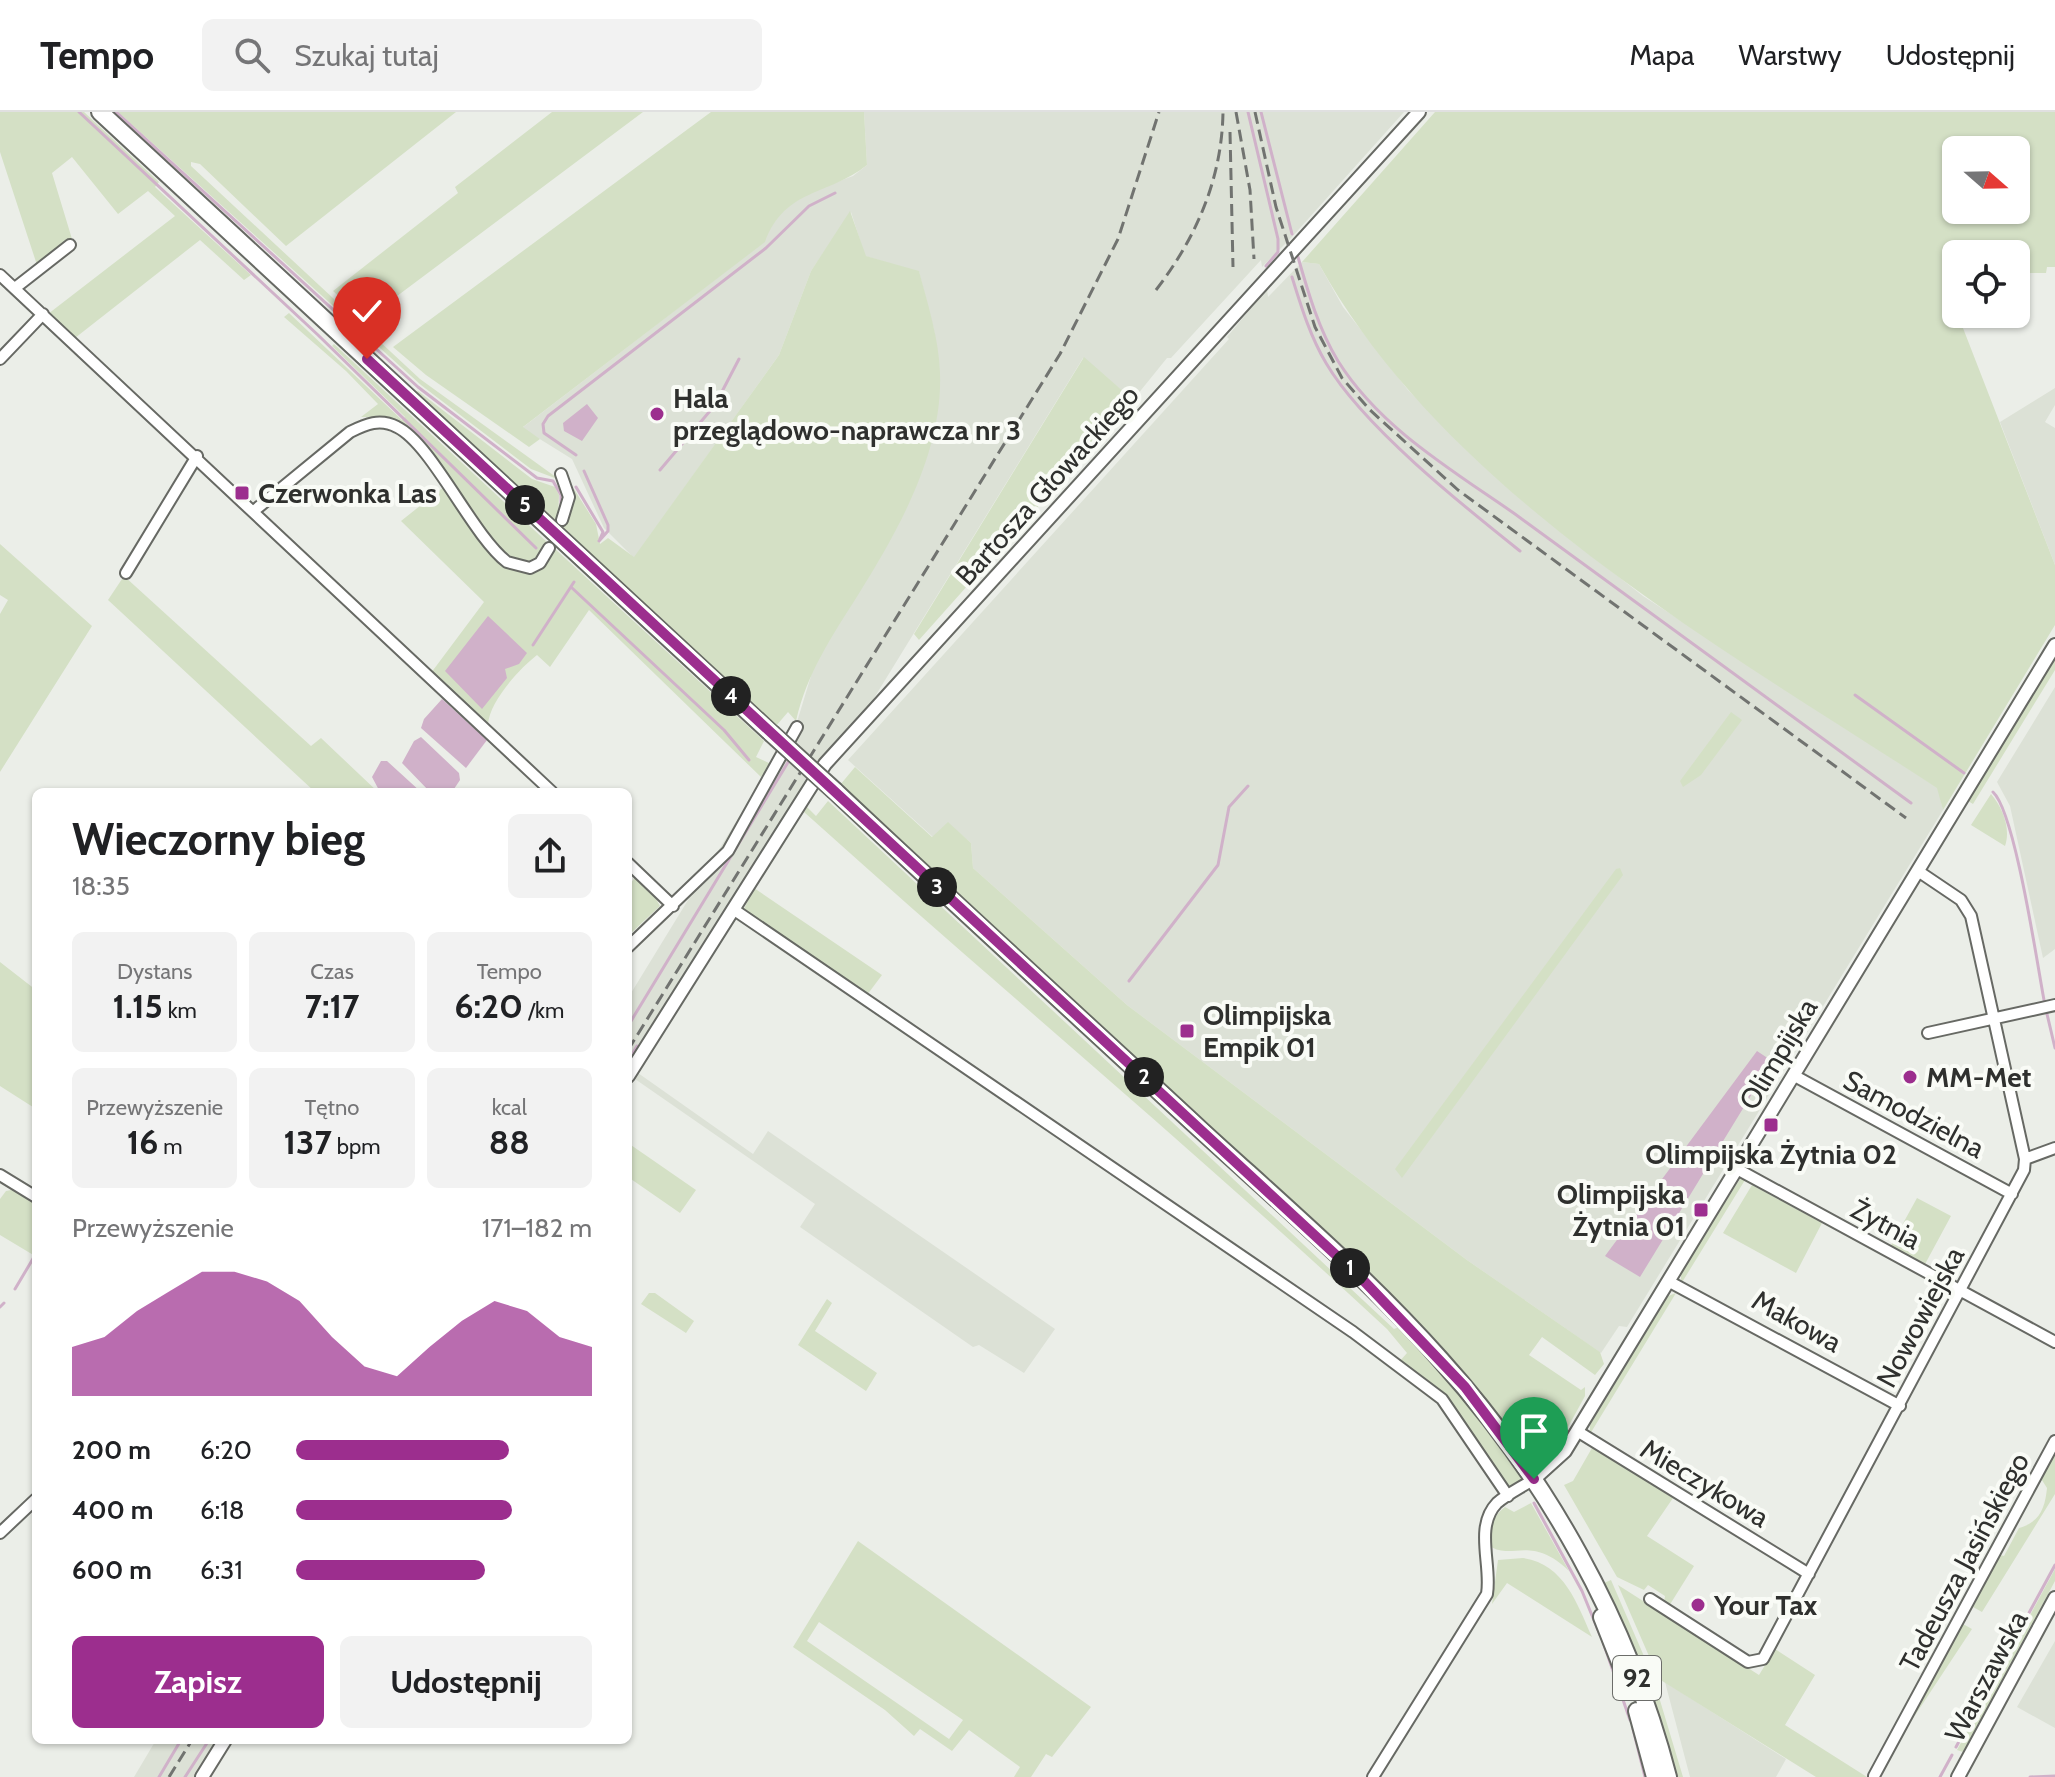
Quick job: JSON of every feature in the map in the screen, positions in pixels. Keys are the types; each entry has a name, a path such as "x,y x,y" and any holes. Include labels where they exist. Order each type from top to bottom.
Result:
{"main road":[{"name":"92","path":"100,112 1394,1310 1465,1387 1534,1479 1611,1610 1668,1777"},
{"name":"92","path":"1594,1585 1640,1717 1655,1777"}],"street":[{"name":"Bartosza Głowackiego","path":"632,1070 825,764 1419,112"},
{"path":"15,288 70,245"},
{"path":"0,275 255,510 548,788"},
{"path":"0,359 43,314"},
{"path":"255,510 350,432 366,423 381,422 408,434 507,562 530,568 540,563 549,548"},
{"path":"126,573 197,456"},
{"path":"561,474 569,497 562,520"},
{"name":"Olimpijska","path":"1534,1479 1555,1462 1577,1431 2055,645"},
{"path":"632,943 728,851 797,727"},
{"path":"632,867 673,906"},
{"path":"1918,871 1967,907 2025,1159 2055,1148"},
{"path":"733,909 1353,1332 1442,1399 1508,1496"},
{"path":"1928,1033 2055,1005"},
{"name":"Samodzielna","path":"1793,1075 2012,1194"},
{"name":"Nowowiejska","path":"1650,1599 1755,1664 1763,1659 2012,1194 2024,1170 2025,1159"},
{"name":"Żytnia","path":"1737,1169 2055,1342"},
{"path":"0,1189 4,1177 32,1194"},
{"name":"Makowa","path":"1668,1281 1900,1406"},
{"name":"Mieczykowa","path":"1577,1431 1809,1574"},
{"name":"Tadeusza Jasińskiego","path":"1874,1776 2055,1441"},
{"path":"1373,1777 1487,1594 1490,1576 1485,1539 1487,1519 1497,1504 1534,1479"},
{"path":"0,1533 32,1503"},
{"name":"Warszawska","path":"1958,1777 2055,1598"},
{"path":"202,1777 223,1744"}],"shaded area":[{"path":"864,112 1404,112 1291,238 1262,267 1261,260 1171,358 1167,358 1133,400 1083,358 804,812 638,1073 753,1154 768,1131 1055,1329 1024,1373 979,1345 973,1347 800,1227 815,1204 635,1079 632,1083 632,991 797,722 814,666 922,469 934,430 940,380 934,330 919,272 865,256 851,212 811,271 779,355 634,558 604,528 572,459 522,428 764,242 773,220 802,195 853,176 867,165"},
{"path":"1302,262 1319,264 1343,307 1408,390 1488,468 1563,533 1643,596 1938,788 1943,810 1627,1327 1619,1326 1601,1353 1467,1260 1127,1005 973,868 971,843 948,823 933,837 848,760 1229,339 1227,337 1267,289 1268,297"},
{"path":"2055,388 2055,405 2045,422 2055,428 2055,565 2000,422"},
{"path":"587,404 598,418 582,441 564,431 563,423"},
{"path":"488,616 527,653 519,664 505,669 507,678 482,709 445,671"},
{"path":"2055,687 2055,949 2043,958 2010,806 1997,782"},
{"path":"442,699 487,740 466,768 421,728 424,719"},
{"path":"421,737 459,773 460,780 455,788 426,788 402,763 414,741"},
{"path":"381,761 387,761 417,788 378,788 372,777"},
{"path":"1757,1051 1772,1061 1640,1277 1605,1256"},
{"path":"2055,1641 2055,1728 2017,1707"},
{"path":"1665,1682 1786,1759 1776,1777 1690,1777"},
{"path":"154,1744 230,1744 209,1777 134,1777"}],"green space":[{"path":"0,112 84,112 159,182 155,187 251,275 244,280 200,240 75,338 48,314 175,216 148,191 118,214 72,157 52,173 72,239 37,265 0,152"},
{"path":"118,112 456,112 286,246 200,164 191,162 191,166 420,379 560,480 531,469 421,385"},
{"path":"552,112 643,112 365,320 333,291 458,193 455,187"},
{"path":"711,112 864,112 867,165 796,202 774,224 765,242 523,427 540,439 529,447 426,375 393,347"},
{"path":"1435,112 2055,112 2055,267 2047,267 2046,273 2030,273 2030,240 1942,240 1942,328 1963,328 2055,565 2055,625 1943,810 1937,788 1681,621 1595,560 1514,494 1439,423 1373,347 1319,264 1302,262"},
{"path":"850,211 866,256 919,271 938,348 939,403 926,461 902,517 821,655 796,721 788,712 776,726 415,393 418,391 532,479 555,487 559,495 558,518 566,519 574,489 596,524 600,544 608,538 634,557 779,355 811,271"},
{"path":"289,313 402,420 405,417 332,346 334,344 547,542 538,559 520,564 504,555 408,428 381,417 361,417 378,404 346,371 284,317"},
{"path":"1084,357 1133,400 919,640 914,634"},
{"path":"445,486 481,539 509,567 524,572 539,566 554,548 764,741 756,757 771,764 761,777 589,610 550,667 537,655 514,677 499,696 488,725 431,673 484,602 401,521"},
{"path":"0,544 92,626 0,772 0,614 8,600 0,595"},
{"path":"124,576 311,746 321,738 374,788 311,788 108,600"},
{"path":"2055,657 2055,670 1973,804 1968,801"},
{"path":"1731,712 1742,720 1701,775 1683,787 1680,781"},
{"path":"855,767 932,837 948,822 971,843 973,868 1127,1005 1467,1260 1600,1352 1604,1364 1595,1375 1542,1337 1529,1355 1581,1390 1585,1387 1585,1396 1550,1460 1535,1464 1518,1437 1510,1433 1432,1339 1256,1170 840,785"},
{"path":"1991,794 2005,819 2005,846 1971,825"},
{"path":"828,801 1394,1329 1399,1327 1480,1417 1522,1476 1520,1483 1511,1489 1504,1484 1447,1398 1399,1362 1407,1353 1387,1329 1243,1198 804,812 807,807 816,816"},
{"path":"1620,868 1623,875 1402,1178 1395,1169 1616,869"},
{"path":"636,876 652,892 660,906 632,932 632,882"},
{"path":"754,888 882,975 867,995 743,911"},
{"path":"0,962 32,987 32,1106 0,1086"},
{"path":"632,1146 696,1190 680,1213 632,1180"},
{"path":"1740,1179 1745,1180 1681,1284 1681,1272"},
{"path":"1752,1185 1822,1223 1796,1273 1723,1233"},
{"path":"16,1189 32,1199 32,1254 0,1235 0,1199 6,1191"},
{"path":"1917,1198 1951,1216 1924,1266 1890,1247"},
{"path":"649,1293 655,1293 694,1321 686,1333 641,1304"},
{"path":"1676,1293 1590,1434 1590,1425 1668,1296"},
{"path":"827,1299 832,1303 815,1331 877,1373 866,1391 798,1345"},
{"path":"1592,1448 1673,1498 1647,1536 1694,1566 1669,1606 1664,1603 1665,1596 1648,1585 1644,1590 1617,1577 1564,1485 1573,1481"},
{"path":"2055,1451 2055,1494 1982,1612 1973,1607 2000,1555 2004,1556 2019,1528 2037,1518 2043,1508 2047,1488 2040,1477"},
{"path":"1531,1503 1569,1571 1544,1554 1498,1550 1490,1546 1492,1524 1500,1511 1505,1507 1514,1512"},
{"path":"858,1541 1091,1707 1052,1757 1046,1754 1031,1777 1014,1777 1020,1767 969,1730 952,1751 920,1729 914,1736 885,1710 793,1647","holes":["819,1622 963,1720 949,1739 807,1641"]},
{"path":"1523,1558 1549,1568 1559,1577 1574,1599 1592,1637 1507,1583 1492,1604 1498,1560"},
{"path":"2055,1569 2055,1581 1963,1752 1957,1750"},
{"path":"1611,1580 1653,1677 1683,1777 1676,1777 1634,1648 1604,1583"},
{"path":"1618,1585 1759,1675 1775,1649 1815,1675 1785,1725 1867,1777 1816,1777 1659,1679"},
{"path":"1963,1624 1972,1629 1910,1723 1909,1720"}],"waterway":[{"path":"79,112 318,335 536,548"},
{"path":"116,112 418,387 537,478 553,481 561,495 561,505"},
{"path":"1248,112 1278,239 1278,252 1266,266"},
{"path":"1261,112 1292,234"},
{"path":"576,455 544,433 543,424 548,416 766,248 809,206 835,193"},
{"path":"1298,257 1331,349 1355,385 1396,427 1442,464 1911,803"},
{"path":"1292,277 1315,342 1343,387 1388,438 1520,551"},
{"path":"660,470 715,405 739,359"},
{"path":"584,471 608,525 608,531 599,541"},
{"path":"576,487 603,532 600,539"},
{"path":"533,645 574,582"},
{"path":"571,587 724,730 749,760"},
{"path":"1855,695 1964,773"},
{"path":"632,1019 790,759"},
{"path":"1129,981 1218,865 1229,807 1248,786"},
{"path":"1993,792 2001,805 2017,857 2044,1000"},
{"path":"2047,1014 2055,1048"},
{"path":"632,1054 637,1046"},
{"path":"15,1289 32,1260"},
{"path":"0,1307 4,1303"},
{"path":"1534,1503 1582,1591 1600,1635"},
{"path":"1956,1747 2055,1565"},
{"path":"1603,1642 1630,1720"},
{"path":"1633,1729 1645,1777"},
{"path":"159,1777 179,1744"},
{"path":"185,1777 206,1744"},
{"path":"1940,1777 1952,1755"},
{"path":"2030,1777 2055,1776"}],"railway":[{"path":"632,1044 1060,354 1118,239 1159,112"},
{"path":"1156,290 1183,250 1204,207 1218,161 1223,112"},
{"path":"1236,112 1250,190 1254,259"},
{"path":"1255,112 1276,207 1315,327 1342,378 1370,410 1458,490 1906,818"},
{"path":"1230,132 1233,267"},
{"path":"169,1777 190,1744"}],"place":[{"name":"Hala przeglądowo-naprawcza nr 3","path":"657,414"},
{"name":"Czerwonka Las","path":"242,493"},
{"name":"Olimpijska Empik 01","path":"1187,1031"},
{"name":"MM-Met","path":"1910,1077"},
{"name":"Olimpijska Żytnia 02","path":"1771,1125"},
{"name":"Olimpijska Żytnia 01","path":"1701,1210"},
{"name":"Your Tax","path":"1698,1605"}],"route":[{"path":"367,359 1363,1280 1465,1387 1534,1479"}]}
